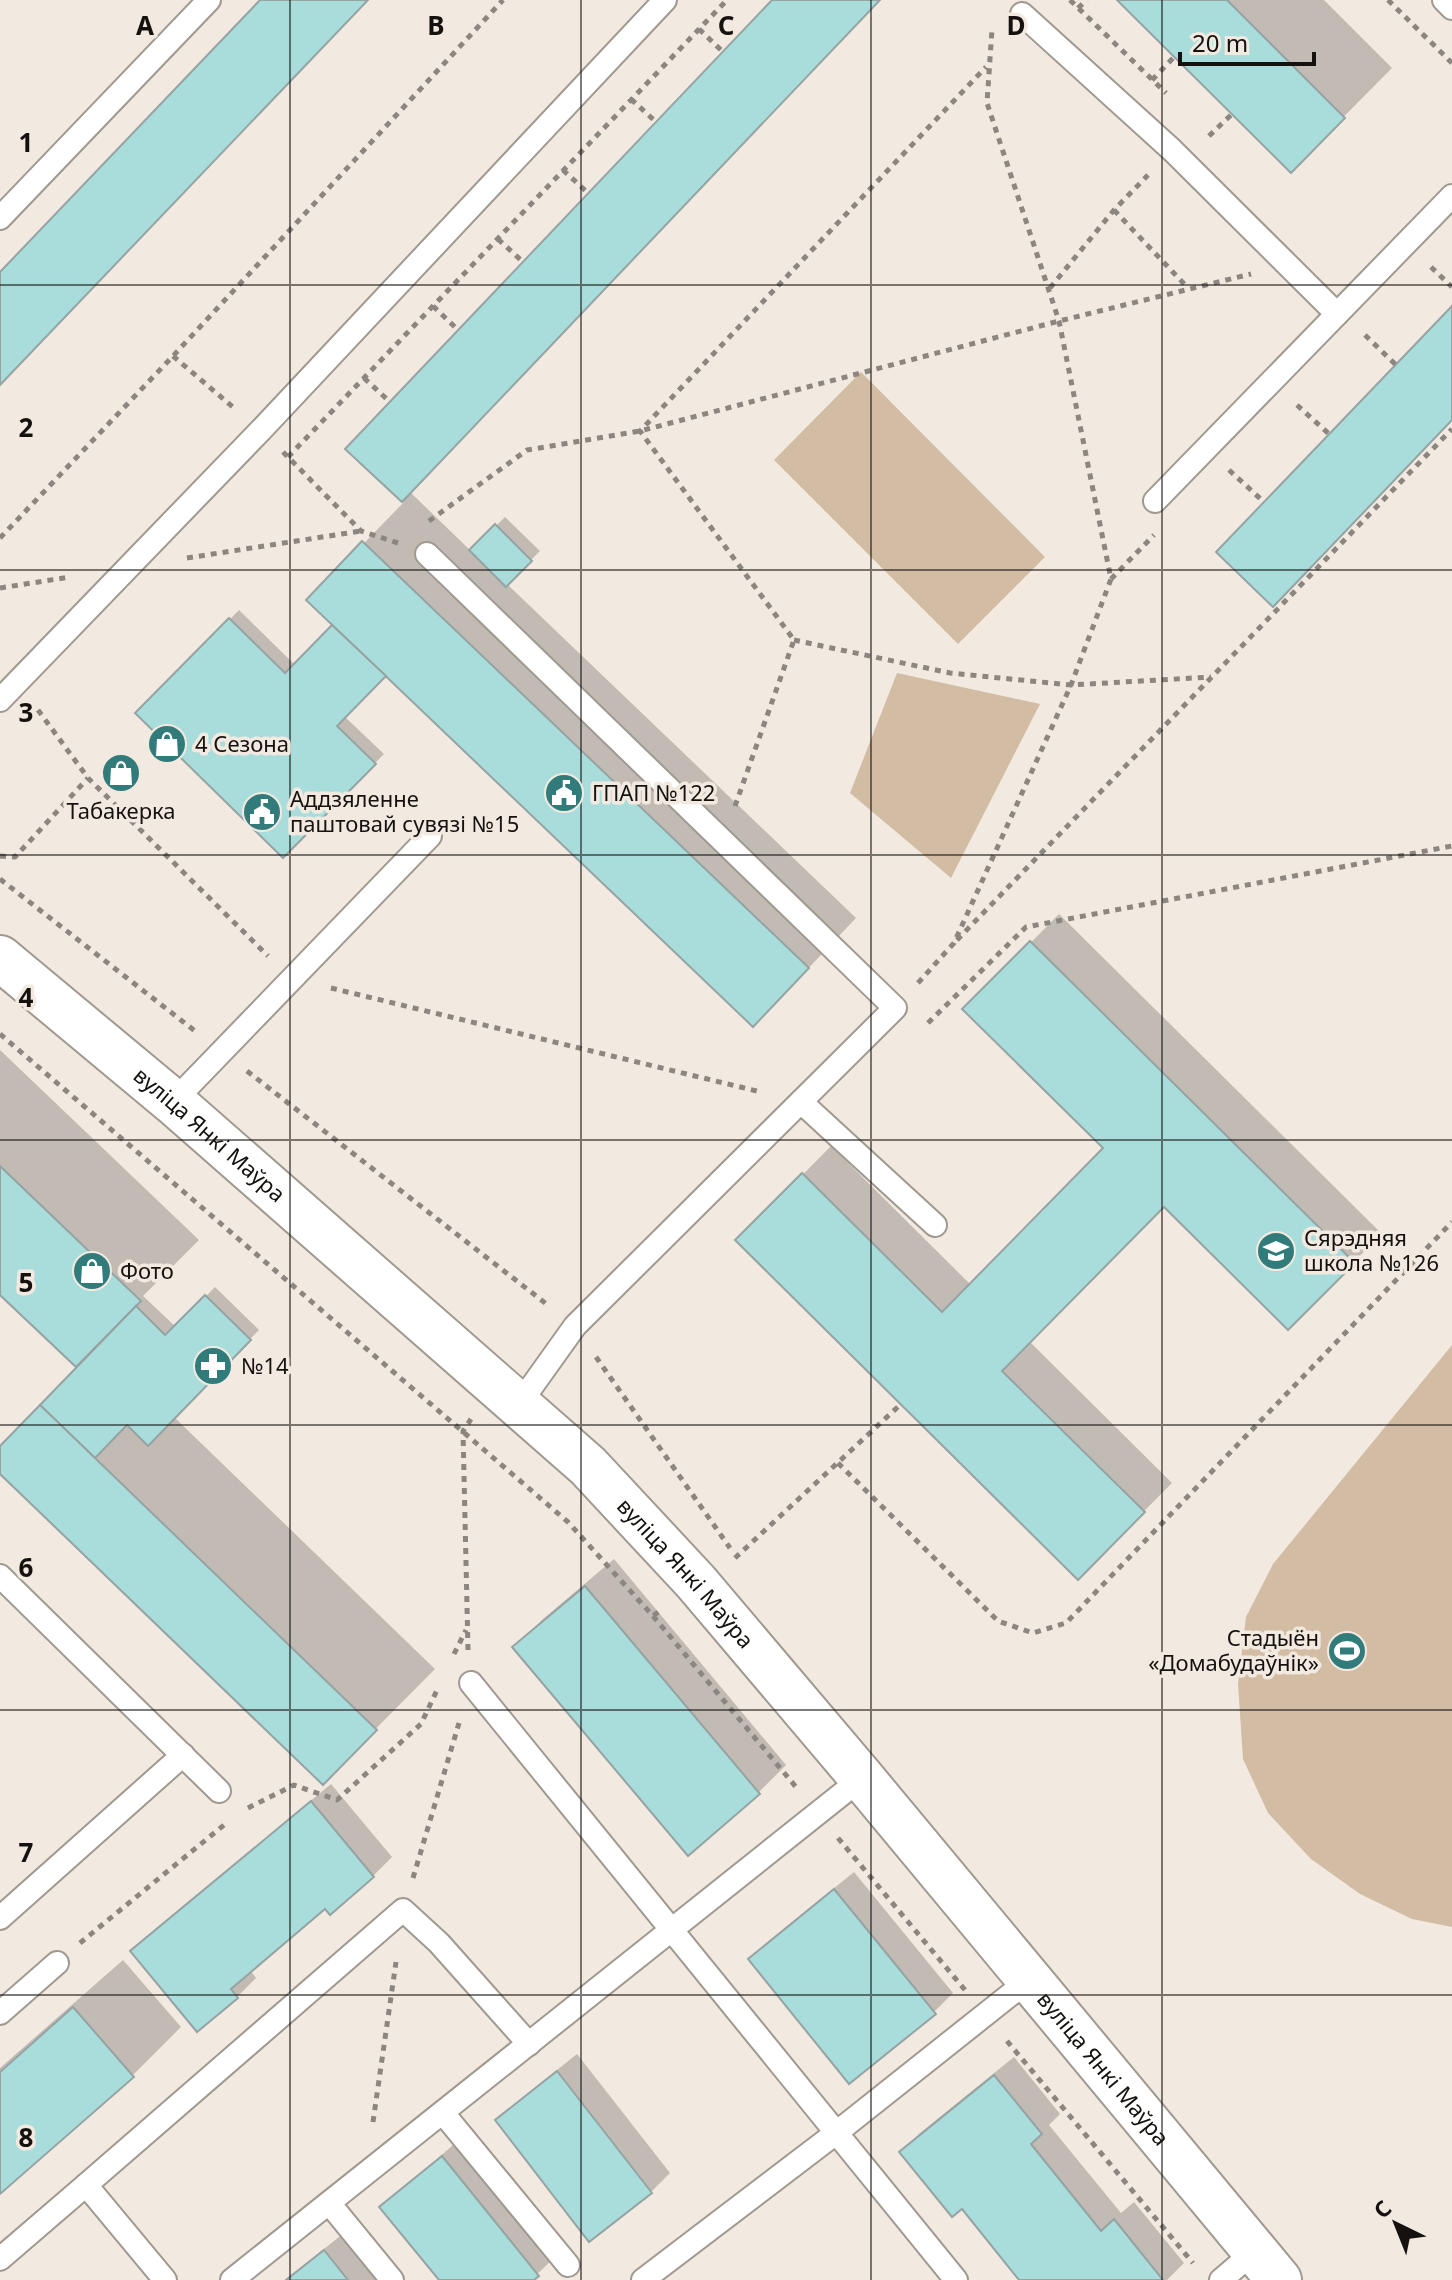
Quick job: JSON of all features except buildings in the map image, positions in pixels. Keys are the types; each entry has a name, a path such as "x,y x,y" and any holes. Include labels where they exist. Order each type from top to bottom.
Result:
{"street":[{"name":"вуліца Янкі Маўра","path":"0,958 173,1102 520,1403 588,1466 675,1560 862,1778 1268,2265"}],"lane":[{"path":"0,218 209,0"},
{"path":"0,700 261,430 665,0"},
{"path":"1444,0 1452,8"},
{"path":"1022,14 1172,150 1346,320"},
{"path":"1155,501 1346,320 1452,196"},
{"path":"427,554 895,1008 575,1326 520,1403"},
{"path":"173,1102 430,836"},
{"path":"801,1102 935,1225"},
{"path":"0,1576 219,1791"},
{"path":"471,1683 956,2280"},
{"path":"0,1918 183,1755"},
{"path":"232,2280 862,1778"},
{"path":"0,2259 403,1910 439,1943 529,2044"},
{"path":"0,2013 57,1963"},
{"path":"643,2280 836,2133 1030,1979"},
{"path":"443,2113 568,2265"},
{"path":"86,2185 165,2280"},
{"path":"329,2203 392,2280"},
{"path":"1221,2280 1268,2265"}],"path":[{"path":"0,538 503,0"},
{"path":"288,457 727,0"},
{"path":"1079,8 1087,0"},
{"path":"1388,0 1452,63"},
{"path":"954,943 1071,685 1111,579 1059,321 987,103 987,66 993,15"},
{"path":"699,29 723,52"},
{"path":"1152,80 1175,56"},
{"path":"640,431 987,66"},
{"path":"631,99 656,122"},
{"path":"1209,136 1232,114"},
{"path":"1049,289 1114,210 1172,150"},
{"path":"563,170 588,193"},
{"path":"1114,210 1188,288"},
{"path":"498,239 523,262"},
{"path":"1421,258 1452,287"},
{"path":"424,525 527,450 640,431 1188,288 1289,266"},
{"path":"433,306 458,330"},
{"path":"1346,320 1396,365"},
{"path":"173,356 261,430 361,531 398,544 411,534"},
{"path":"364,378 390,402"},
{"path":"1288,396 1329,434"},
{"path":"895,1008 954,943 1452,429"},
{"path":"640,431 794,640 950,673 1071,685 1211,677"},
{"path":"1223,464 1264,502"},
{"path":"0,588 361,531"},
{"path":"722,841 794,640"},
{"path":"16,681 88,778 290,978 801,1102"},
{"path":"0,856 15,857 88,778"},
{"path":"925,1025 1026,927 1452,846"},
{"path":"0,1034 568,1522"},
{"path":"838,1463 998,1621 1033,1633 1066,1623 1452,1222"},
{"path":"736,1557 901,1404"},
{"path":"365,2175 403,1910 471,1683 466,1630 463,1431"},
{"path":"653,1616 1197,2268"},
{"path":"453,1656 466,1630"},
{"path":"239,1812 294,1785 337,1800 421,1724 440,1683"},
{"path":"57,1963 227,1822"}],"shaded area":[{"path":"861,372 1045,557 958,644 774,460"},
{"path":"897,673 1040,704 951,878 850,793"},
{"name":"Стадыён «Домабудаўнік»","path":"1452,1345 1452,1927 1412,1919 1360,1894 1311,1859 1268,1813 1243,1759 1238,1684 1246,1617 1273,1564"}],"place":[{"name":"4 Сезона","path":"167,744"},
{"name":"Табакерка","path":"121,773"},
{"name":"ГПАП №122","path":"564,793"},
{"name":"Аддзяленне паштовай сувязі №15","path":"262,812"},
{"name":"Сярэдняя школа №126","path":"1276,1251"},
{"name":"Фото","path":"92,1271"},
{"name":"№14","path":"213,1366"},
{"name":"Стадыён «Домабудаўнік»","path":"1347,1651"}]}
